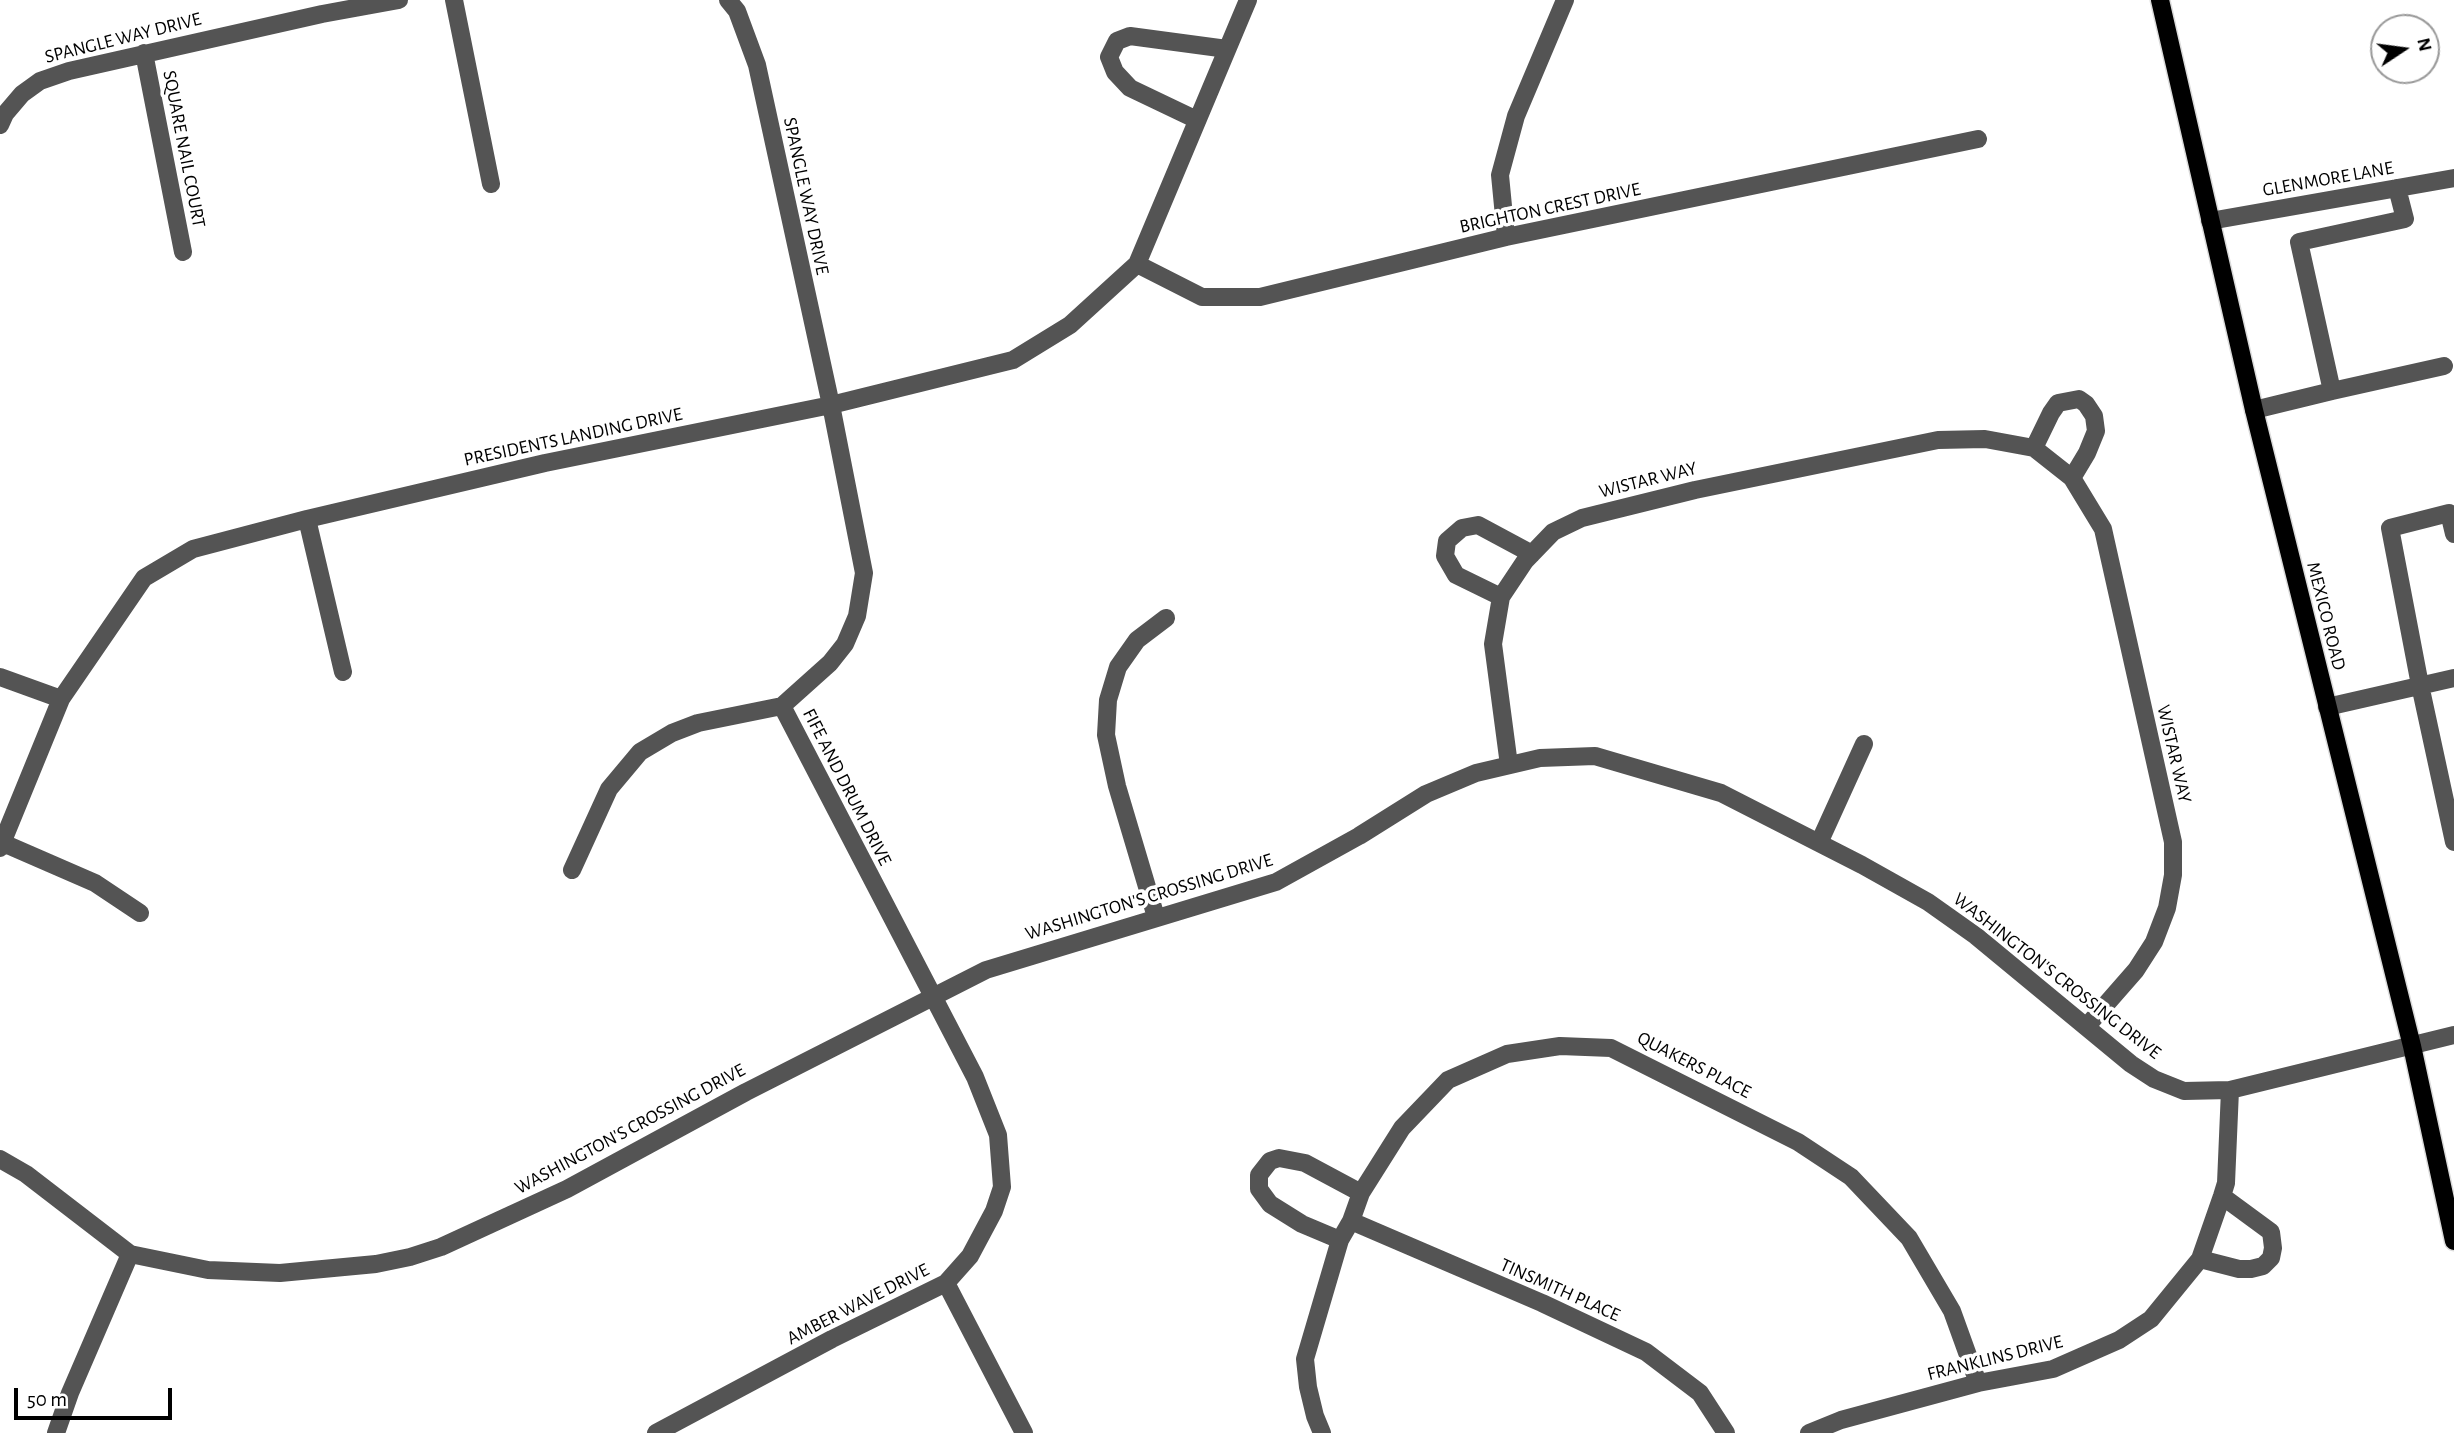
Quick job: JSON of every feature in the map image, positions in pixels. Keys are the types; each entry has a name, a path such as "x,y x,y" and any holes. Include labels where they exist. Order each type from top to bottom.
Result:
{"main road":[{"name":"MEXICO ROAD","path":"2160,0 2254,410 2412,1046 2454,1241"}],"street":[{"name":"SPANGLE WAY DRIVE","path":"0,125 5,114 22,93 40,81 69,71 322,14 399,0"},
{"path":"454,0 491,184"},
{"name":"SPANGLE WAY DRIVE","path":"728,0 737,11 757,65 831,405"},
{"name":"PRESIDENTS LANDING DRIVE","path":"1,846 61,699 144,578 193,550 307,519 545,463 831,405 1013,360 1070,325 1138,264 1248,0"},
{"path":"1506,237 1500,175 1516,116 1565,0"},
{"path":"1196,120 1130,88 1115,72 1110,57 1117,41 1130,36 1227,49"},
{"name":"SQUARE NAIL COURT","path":"144,53 183,252"},
{"name":"BRIGHTON CREST DRIVE","path":"1138,264 1202,297 1261,297 1506,237 1978,139"},
{"name":"GLENMORE LANE","path":"2210,221 2454,178"},
{"path":"2332,391 2299,243 2405,219 2397,188"},
{"path":"2254,410 2444,366"},
{"path":"2034,448 2051,413 2059,403 2079,399 2086,404 2094,416 2096,431 2072,478"},
{"name":"FIFE AND DRUM DRIVE","path":"831,405 864,573 857,616 845,644 830,663 782,706 932,996"},
{"name":"WISTAR WAY","path":"1509,765 1493,644 1501,597 1532,554 1553,532 1582,518 1695,490 1938,440 1985,439 2034,448 2072,478 2103,529 2173,842 2173,875 2167,908 2154,942 2136,970 2087,1026"},
{"path":"2454,534 2449,513 2390,527 2454,842"},
{"path":"307,519 343,672"},
{"path":"1501,597 1457,575 1445,556 1447,541 1462,528 1478,525 1532,554"},
{"path":"1156,918 1117,786 1106,735 1108,700 1118,667 1136,640 1166,618"},
{"path":"0,677 61,699"},
{"path":"2327,707 2454,678"},
{"path":"572,870 609,789 640,752 672,733 698,723 782,706"},
{"path":"1819,842 1864,744"},
{"name":"WASHINGTON'S CROSSING DRIVE","path":"0,1159 26,1174 130,1254 208,1270 280,1273 376,1264 410,1257 441,1247 567,1189 746,1092 986,970 1276,882 1359,836 1426,794 1476,773 1540,758 1595,756 1721,793 1819,842 1938,909 1976,936 2131,1064 2154,1079 2185,1091 2230,1090 2454,1035"},
{"path":"1,846 95,883 140,913"},
{"name":"AMBER WAVE DRIVE","path":"656,1433 821,1345 946,1283 970,1256 994,1211 1002,1188 999,1135 975,1076 932,996"},
{"name":"QUAKERS PLACE","path":"1322,1433 1308,1387 1305,1359 1340,1240 1351,1221 1361,1193 1402,1128 1448,1080 1507,1054 1560,1046 1611,1048 1798,1142 1851,1177 1909,1238 1952,1311 1978,1383"},
{"name":"FRANKLINS DRIVE","path":"1809,1433 1841,1420 1978,1383 2053,1368 2119,1340 2151,1319 2200,1259 2222,1196 2226,1183 2230,1090"},
{"path":"1340,1240 1302,1224 1269,1204 1258,1189 1259,1175 1270,1161 1279,1158 1305,1163 1361,1193"},
{"path":"2200,1259 2239,1269 2251,1269 2263,1266 2271,1258 2271,1232 2222,1196"},
{"name":"TINSMITH PLACE","path":"1351,1221 1542,1303 1646,1352 1699,1393 1726,1433"},
{"path":"56,1433 70,1393 130,1254"},
{"path":"946,1283 1024,1433"}]}
